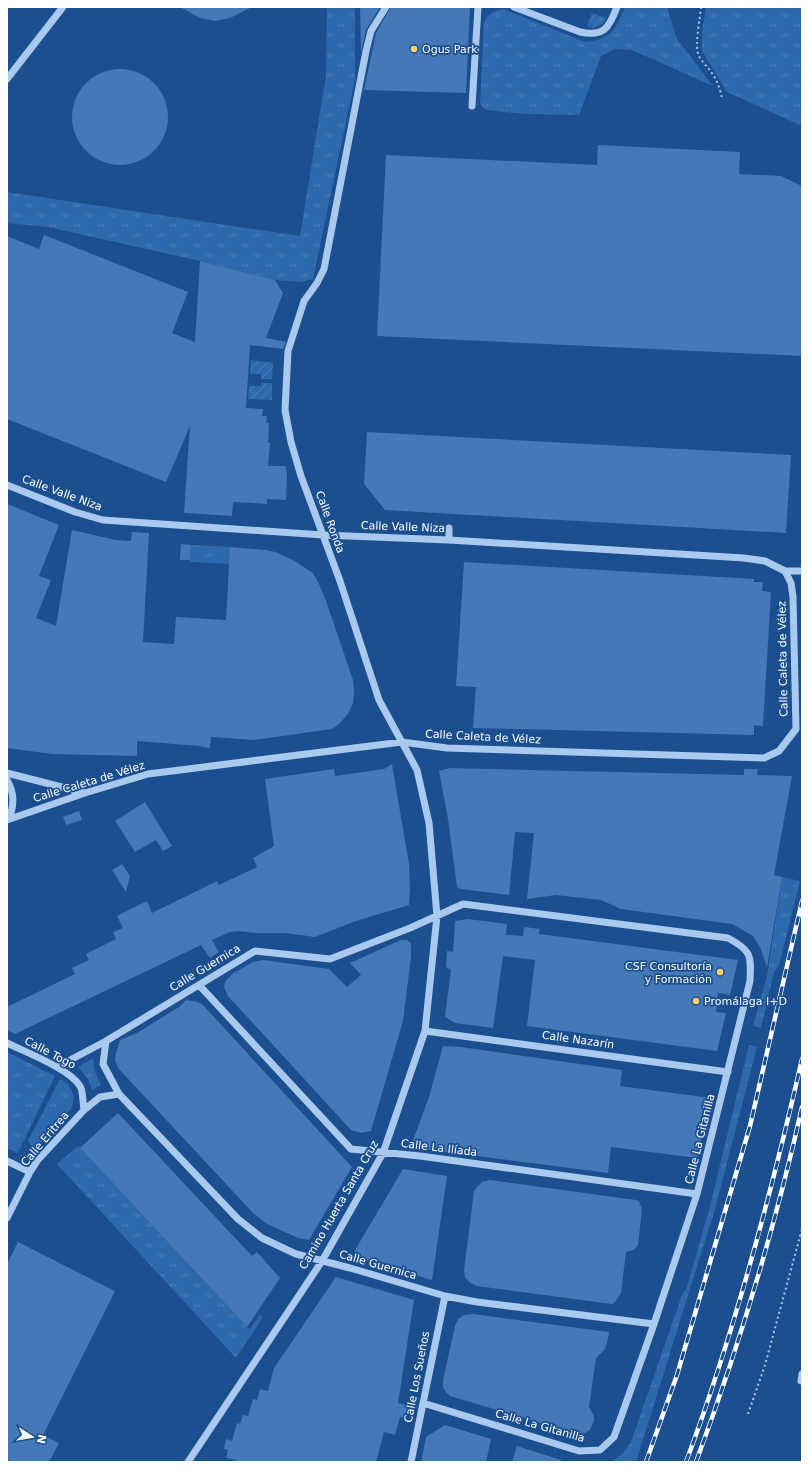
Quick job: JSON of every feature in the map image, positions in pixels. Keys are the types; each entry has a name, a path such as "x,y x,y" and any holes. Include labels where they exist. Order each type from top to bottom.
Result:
{"street":[{"path":"7,79 63,7"},
{"name":"Calle Ronda","path":"386,7 371,31 366,51 324,269 318,283 304,301 288,351 285,410 301,476 323,534 379,700 402,742"},
{"path":"472,106 478,7"},
{"path":"514,7 580,32 590,34 600,32 608,28 618,7"},
{"name":"Calle Valle Niza","path":"7,485 75,512 103,520 744,558 765,561 785,571 802,571"},
{"path":"449,528 449,540"},
{"name":"Calle Caleta de Vélez","path":"8,820 85,793 148,774 402,742 448,748 764,758 779,751 796,729 793,597 791,583 785,571"},
{"name":"Camino Huerta Santa Cruz","path":"188,1462 322,1261 383,1153 425,1031 437,916 429,823 417,770 402,742"},
{"path":"7,773 85,793"},
{"path":"7,780 12,789 13,808 8,820"},
{"name":"Calle La Gitanilla","path":"423,1403 579,1451 600,1450 614,1437 654,1324 697,1194 750,981 751,959 742,946 728,938 463,904 437,916"},
{"name":"Calle Guernica","path":"57,1067 106,1042 255,951 330,959 437,916"},
{"name":"Calle La Ilíada","path":"199,985 351,1149 427,1157 697,1194"},
{"name":"Calle Nazarín","path":"425,1031 728,1072"},
{"name":"Calle Guernica","path":"106,1042 103,1064 119,1094 238,1219 262,1238 296,1254 445,1296 477,1302 654,1324"},
{"name":"Calle Togo","path":"7,1043 57,1067 73,1077 81,1088 84,1110"},
{"name":"Calle Eritrea","path":"7,1218 37,1161 84,1110 100,1097 119,1094"},
{"path":"7,1161 30,1172"},
{"name":"Calle Los Sueños","path":"410,1462 445,1296"}],"path":[{"path":"701,7 698,52 702,61 712,73 720,88 722,98"},
{"path":"748,1414 765,1365 802,1229"}],"green space":[{"path":"327,7 355,7 355,79 313,279 302,282 275,280 200,261 48,227 7,223 7,192 300,236 326,75"},
{"path":"625,7 667,7 677,39 713,86 632,50 615,49 601,56 579,115 526,114 486,110 480,104 484,23 491,13 503,9 585,42 594,41 607,36 619,21"},
{"path":"706,7 802,7 802,126 727,92 702,51 702,33"},
{"path":"592,13 606,18 604,23 594,28 587,26"},
{"path":"251,360 273,363 272,379 261,379 261,374 250,374"},
{"path":"261,383 272,383 272,400 248,399 249,386 261,386"},
{"path":"191,545 230,547 230,564 190,562"},
{"path":"782,877 800,881 779,966 774,972 761,1028 753,1026 767,976"},
{"path":"749,1045 757,1047 715,1209 636,1462 611,1462 622,1454 631,1442 683,1292 686,1290 709,1210"},
{"path":"7,1052 55,1076 18,1153 7,1148"},
{"path":"93,1058 95,1072 101,1085 92,1090 88,1079 78,1067"},
{"path":"60,1079 67,1083 72,1091 74,1098 71,1109 37,1147 32,1146 28,1141"},
{"path":"78,1146 247,1327 250,1329 260,1315 263,1317 236,1358 57,1164"}],"building":[{"path":"180,7 252,7 230,18 215,21 200,18"},
{"path":"360,7 380,7 366,30 361,53"},
{"name":"Ogus Park","path":"391,7 470,7 466,93 364,90 376,33"},
{"path":"120,69 138,73 147,77 154,83 160,90 164,99 168,117 164,135 160,144 154,151 147,157 138,161 120,165 102,161 93,157 86,151 80,144 76,135 72,117 76,99 80,90 86,83 93,77 102,73"},
{"path":"598,145 740,152 739,174 781,176 802,186 802,356 377,336 386,155 597,165"},
{"path":"44,235 188,292 172,333 195,342 200,261 275,280 283,293 266,338 286,342 283,349 250,345 246,408 263,409 262,416 267,416 266,423 269,423 268,443 270,443 268,466 285,466 287,472 286,500 267,499 267,504 233,502 232,516 184,513 190,426 166,482 7,419 7,236 39,249"},
{"path":"367,432 791,455 786,533 385,510 364,484"},
{"path":"7,504 59,525 39,576 51,580 36,618 56,626 72,530 116,540 131,541 132,532 149,533 143,642 174,644 176,617 226,620 230,547 266,550 275,552 293,560 313,573 326,601 353,680 353,703 348,714 332,729 254,740 211,737 210,748 137,741 137,756 52,754 7,748"},
{"path":"181,544 191,545 190,560 180,560"},
{"path":"464,562 754,579 754,582 763,582 762,591 771,592 763,726 754,725 754,735 473,728 476,687 456,686"},
{"path":"392,764 409,864 409,905 356,921 315,937 286,933 230,932 212,940 219,952 210,958 201,945 15,1034 7,1030 7,1007 75,974 72,968 89,960 86,954 116,939 113,932 123,928 117,916 147,901 152,913 217,881 219,885 257,867 253,858 274,846 265,779 334,769 335,776 384,769"},
{"path":"450,768 744,775 744,769 758,769 757,775 792,776 774,875 782,877 767,967 760,947 753,936 732,924 621,909 601,900 556,895 527,899 534,833 515,832 509,895 461,889 457,887 448,819 439,771"},
{"path":"145,802 172,846 163,851 156,840 135,852 115,821"},
{"path":"79,811 82,820 66,825 63,817"},
{"path":"122,864 130,876 126,892 112,870"},
{"path":"468,919 507,924 506,935 523,936 524,927 540,929 539,934 738,960 730,995 718,993 716,1012 726,1013 717,1051 527,1026 535,960 503,956 493,1028 455,1023 445,1017 451,970 446,967 447,951 453,952 455,921"},
{"path":"401,940 407,940 411,943 411,957 403,1021 371,1131 361,1133 351,1130 228,996 224,987 225,982 232,974 253,962 263,960 329,969 347,987 361,975 350,963"},
{"path":"186,1000 198,1002 203,1005 352,1167 309,1240 298,1238 267,1224 253,1213 118,1068 115,1060 120,1040 137,1033 179,1007"},
{"path":"443,1046 461,1047 622,1070 620,1086 711,1098 697,1158 611,1147 608,1173 422,1149 412,1143 429,1097"},
{"path":"118,1113 252,1256 257,1252 280,1278 247,1327 80,1148"},
{"path":"403,1169 447,1176 432,1280 362,1259 356,1254 355,1250"},
{"path":"490,1180 639,1201 642,1210 638,1245 634,1250 626,1252 621,1293 616,1301 612,1304 477,1286 470,1283 465,1277 464,1270 474,1191 482,1182"},
{"path":"18,1242 115,1291 43,1435 59,1443 49,1462 12,1462 7,1459 7,1264"},
{"path":"336,1277 414,1300 398,1403 409,1405 406,1419 400,1417 395,1435 384,1432 376,1462 234,1462 235,1460 226,1458 228,1450 224,1449 226,1439 232,1441 237,1423 240,1424 243,1415 248,1416 253,1399 257,1400 260,1389 268,1391 274,1368"},
{"path":"473,1314 609,1332 605,1349 596,1358 589,1407 594,1416 594,1421 590,1430 585,1433 575,1433 450,1396 443,1387 443,1380 455,1326 458,1319 464,1315"},
{"path":"445,1425 491,1439 486,1462 421,1462 426,1437"},
{"path":"517,1446 561,1460 561,1462 512,1462"}],"railway":[{"path":"646,1462 677,1375 750,1126 802,901"},
{"path":"686,1462 704,1413 751,1262 778,1161 802,1059"},
{"path":"696,1462 727,1375 755,1286 780,1197 802,1107"}],"place":[{"name":"Ogus Park","path":"414,49"},
{"name":"CSF Consultoría y Formación","path":"720,972"},
{"name":"Promálaga I+D","path":"696,1001"}]}
